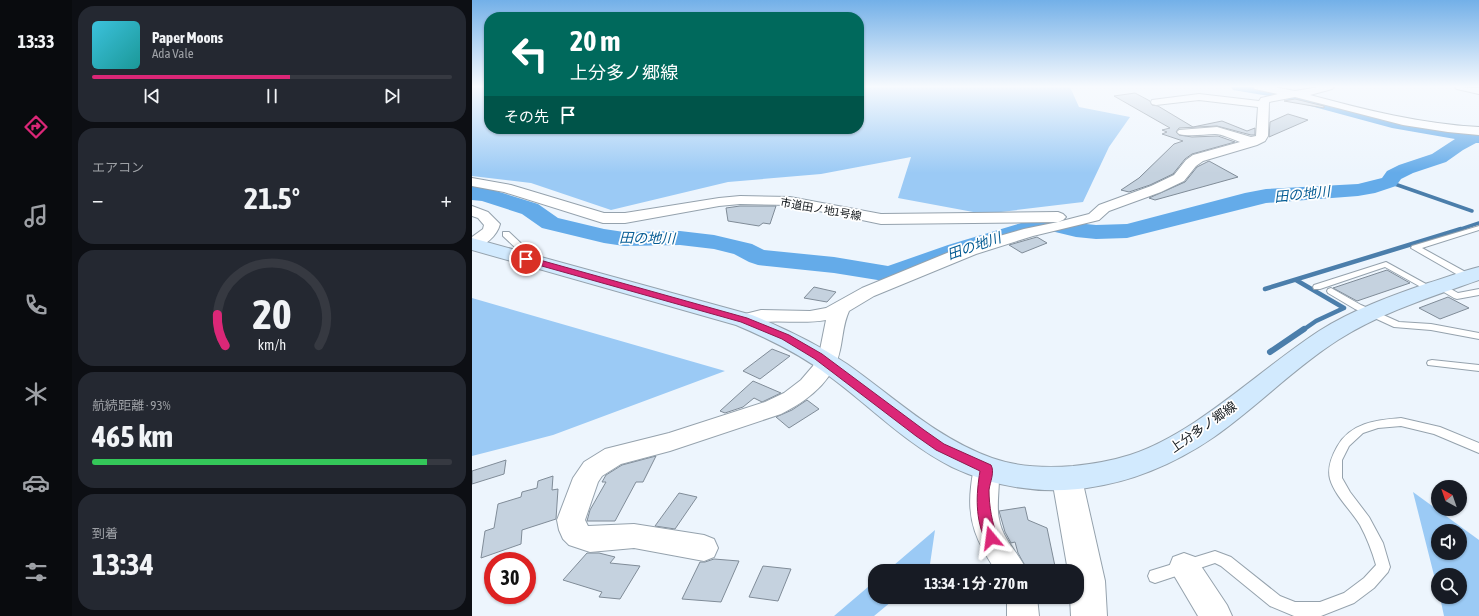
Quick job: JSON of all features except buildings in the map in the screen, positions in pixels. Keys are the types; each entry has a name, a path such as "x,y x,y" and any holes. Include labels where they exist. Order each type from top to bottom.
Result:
{"main road":[{"name":"上分多ノ郷線","path":"472,244 744,320 785,337 827,362 935,444 987,468 1038,478 1067,479 1100,476 1163,455 1197,435 1285,367 1329,336 1370,313 1435,288 1476,280"}],"street":[{"path":"744,320 761,316 810,317 832,312 868,292 955,256 1010,237 1094,217 1104,208 1156,189 1180,178 1191,163 1198,158 1253,142 1262,136 1263,116"},
{"path":"1379,116 1444,128 1479,131"},
{"path":"1183,132 1204,132 1217,130 1253,142"},
{"name":"市道田ノ地1号線","path":"472,182 506,188 603,218 613,219 740,200 790,201 869,218 891,220 1058,217 1083,214 1104,208"},
{"path":"472,210 483,215 492,224 490,231 472,244"},
{"path":"704,548 634,536 590,539 579,536 573,530 571,520 586,478 593,469 614,456 670,442 786,403 811,383 827,362 836,317 841,308"},
{"path":"987,468 983,490 986,525 991,538 1008,564"},
{"path":"1067,479 1087,581 1089,616"},
{"path":"1184,567 1216,616"},
{"path":"1022,604 1023,616"}],"lane":[{"path":"1476,280 1415,248 1479,228"},
{"path":"506,234 524,251 515,256"},
{"path":"1317,287 1386,264 1435,288"},
{"path":"1331,291 1370,313 1397,325 1431,327 1479,336"},
{"path":"1432,364 1479,368"},
{"path":"1155,576 1215,557 1226,561 1276,601 1295,609 1320,609 1349,598 1369,583 1384,567 1378,547 1364,521 1346,496 1336,478 1336,460 1345,443 1359,430 1378,424 1401,422 1436,430 1479,448"}],"shaded area":[{"path":"472,116 484,116 484,134 864,134 864,116 1124,116 1130,117 1109,147 1083,202 984,214 898,198 911,157 821,174 728,182 611,210 531,183 472,176"},
{"path":"472,298 725,371 553,435 472,456"},
{"path":"1413,492 1431,505 1431,516 1446,516 1457,524 1431,524 1431,560 1467,560 1467,531 1479,540 1479,616 1444,616 1441,604 1467,604 1467,568 1432,568"},
{"path":"935,530 930,564 895,564"},
{"path":"868,587 868,604 889,604 874,616 834,616"}],"waterway":[{"path":"1364,116 1392,123 1479,138"},
{"name":"田の地川","path":"472,193 485,195 530,209 550,223 604,236 624,239 680,238 714,242 743,249 758,257 834,265 890,274 957,250 1031,227 1051,224 1076,230 1096,232 1127,231 1245,200 1266,196 1358,190 1375,187 1389,182 1394,175 1406,169 1439,158 1456,146 1472,138"},
{"path":"1389,182 1472,211"},
{"path":"1461,229 1479,223"},
{"path":"1265,289 1461,229"},
{"path":"1296,280 1344,308 1316,321 1303,330"},
{"path":"1270,352 1304,329"}],"route":[{"path":"526,259 744,320 798,344 819,357 940,447 987,468 983,490 986,525 991,538"}]}
